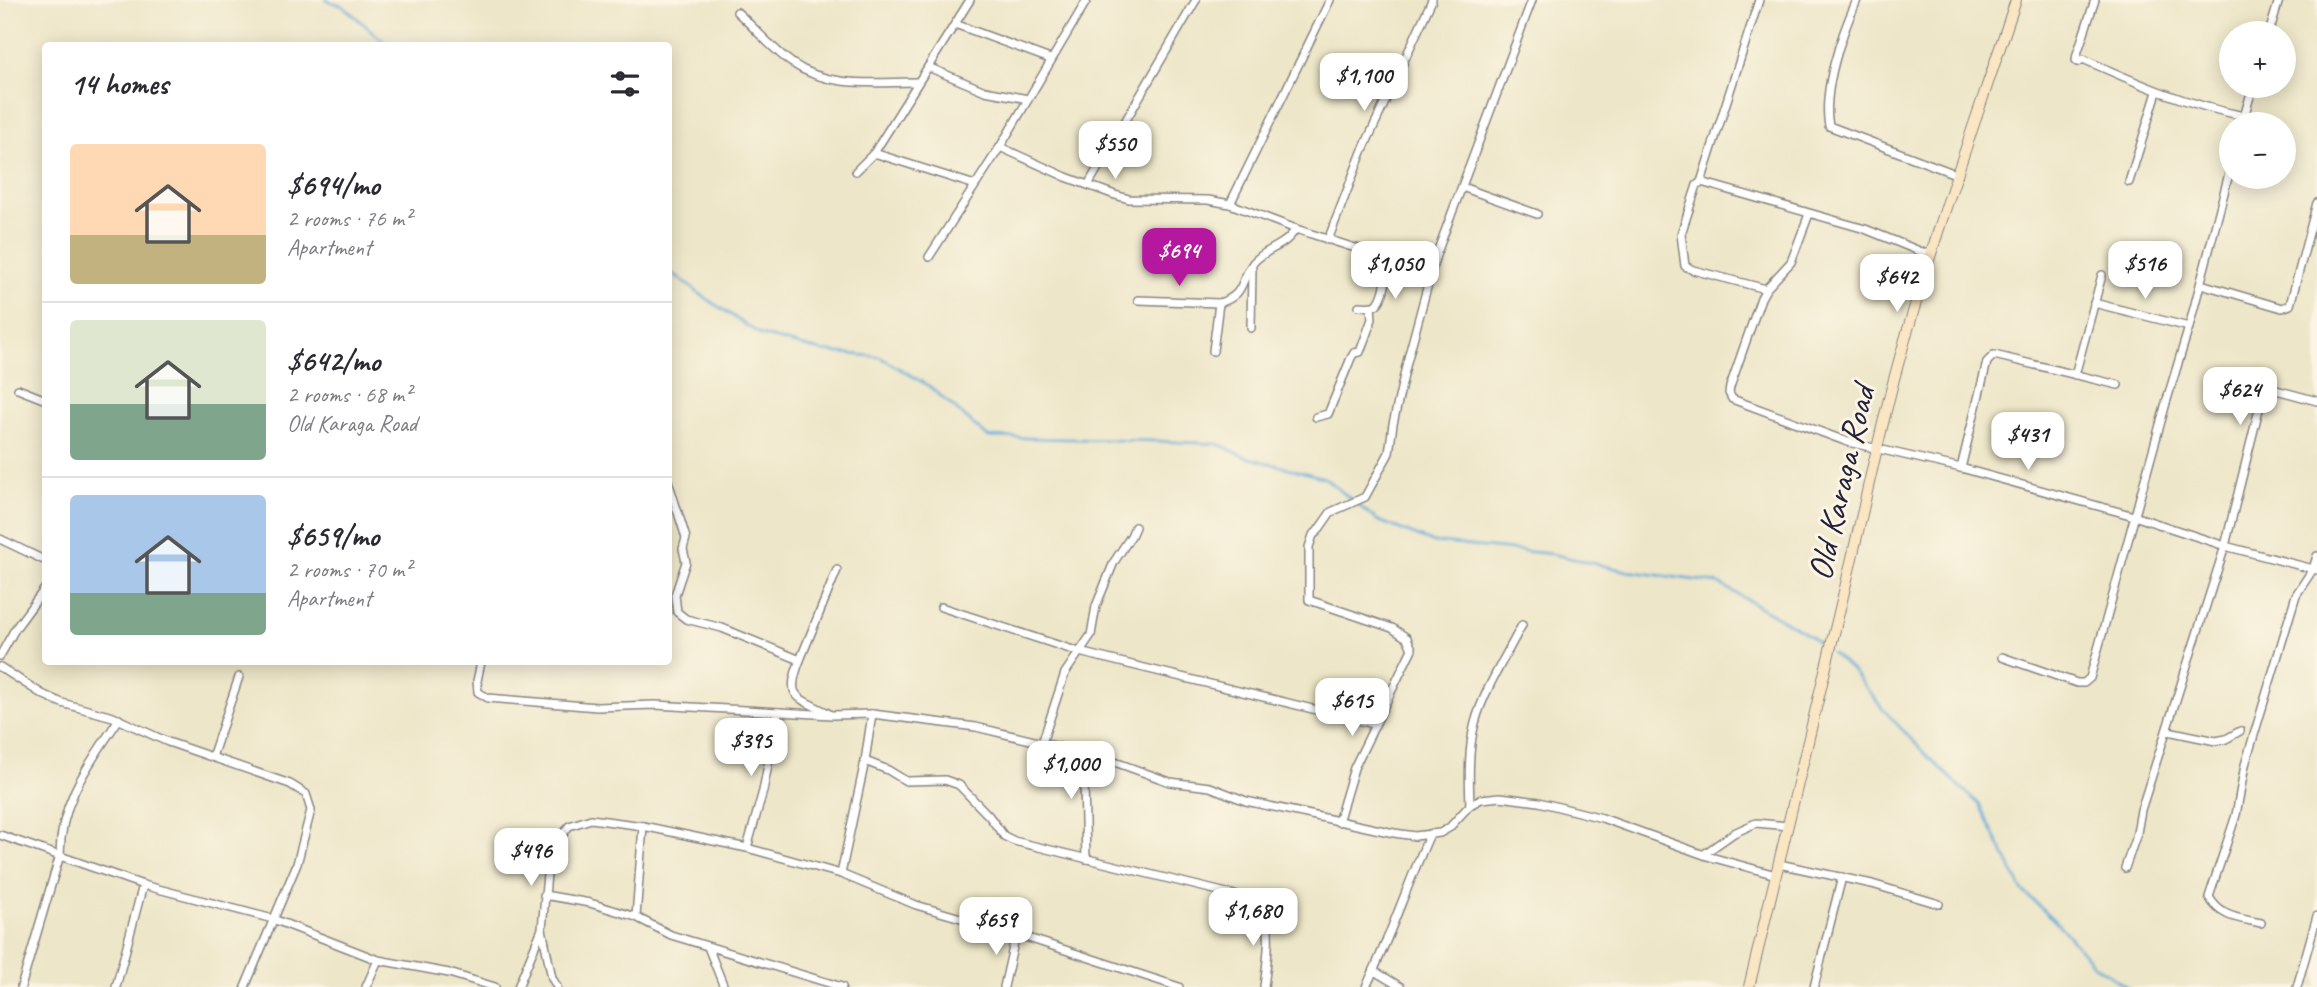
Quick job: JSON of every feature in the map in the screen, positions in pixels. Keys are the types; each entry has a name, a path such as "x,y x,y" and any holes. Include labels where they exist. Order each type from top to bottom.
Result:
{"street":[{"path":"856,171 874,153 970,0"},
{"path":"929,257 1000,147 1087,0"},
{"path":"1088,185 1196,0"},
{"path":"1230,204 1330,0"},
{"path":"1328,240 1362,152 1432,0"},
{"path":"1338,822 1354,768 1412,649 1407,638 1392,628 1309,600 1309,547 1313,535 1331,512 1365,497 1389,453 1406,362 1435,258 1532,0"},
{"path":"1759,0 1701,182 1696,185 1681,234 1685,266 1766,289"},
{"path":"1846,0 1855,4 1829,92 1829,126 1958,174"},
{"name":"Old Karaga Road","path":"1749,987 1843,600 1875,449 1929,255 2015,0"},
{"path":"2095,0 2076,60 2078,62 2083,59 2157,92 2219,113"},
{"path":"2273,21 2279,0"},
{"path":"737,12 792,63 817,75 840,82 918,82"},
{"path":"955,24 1050,60"},
{"path":"928,67 985,91 1028,99"},
{"path":"2129,182 2157,92"},
{"path":"1000,147 1088,185 1129,199 1208,200 1230,204 1328,240 1390,255 1435,258"},
{"path":"874,153 975,185"},
{"path":"1701,182 1865,229 1929,255"},
{"path":"1462,187 1537,214"},
{"path":"2002,657 2077,683 2084,683 2090,678 2225,189"},
{"path":"2201,284 2287,308 2317,203"},
{"path":"1809,214 1791,261 1766,289 1754,315 1730,387 1732,399 1827,435 1875,449 1961,468 2134,516 2225,546 2315,569"},
{"path":"1138,300 1219,303 1231,299 1241,291 1252,265 1260,256 1285,241 1297,229"},
{"path":"1359,306 1371,306 1379,302 1384,293 1390,255"},
{"path":"1251,328 1252,265"},
{"path":"2075,375 2102,275"},
{"path":"1213,351 1219,303"},
{"path":"2094,303 2189,327"},
{"path":"1316,417 1328,414 1351,358 1354,353 1360,352 1372,319 1371,306"},
{"path":"1961,468 1987,362 1994,355 2118,385"},
{"path":"2125,869 2137,833 2141,810 2225,546 2263,393 2269,388 2278,389 2317,401"},
{"path":"18,389 42,398"},
{"path":"672,494 685,538 683,549 686,562 675,596 677,612 686,619 722,628 800,660"},
{"path":"1042,743 1065,673 1091,635 1096,606 1114,562 1135,527"},
{"path":"0,539 42,559"},
{"path":"2261,923 2216,910 2209,897 2236,815 2249,753 2295,595 2315,569 2317,556"},
{"path":"832,715 798,698 793,692 792,679 837,570"},
{"path":"0,656 15,629 42,592"},
{"path":"941,607 1079,652 1374,724"},
{"path":"1470,805 1469,780 1475,724 1522,625"},
{"path":"480,665 478,692 488,698 597,707 655,705 832,715 872,714 976,727 1101,757 1170,782 1210,787 1247,801 1415,836 1449,828 1470,805 1480,799 1500,797 1539,802 1602,818 1704,854 1776,875"},
{"path":"0,667 42,694 62,703 118,719 158,738 290,784 306,794 312,810 297,864 244,987"},
{"path":"212,757 239,677"},
{"path":"747,848 763,791 778,712"},
{"path":"841,874 872,714"},
{"path":"21,987 60,855 60,839 68,803 77,783 118,719"},
{"path":"2168,731 2216,741 2240,731"},
{"path":"1086,859 1084,784 1101,757"},
{"path":"865,761 906,781 945,780 959,785 1004,836 1014,841 1231,894 1264,907 1268,919 1264,987"},
{"path":"557,987 552,978 542,929 547,873 556,844 569,826 591,819 747,848 841,874 916,905 1180,987"},
{"path":"1704,854 1734,833 1756,823 1788,826"},
{"path":"636,917 643,827"},
{"path":"1366,987 1430,834"},
{"path":"0,835 143,885 273,919 378,960 449,973 495,987"},
{"path":"1779,864 1872,884 1940,904"},
{"path":"1814,987 1842,877"},
{"path":"116,987 143,885"},
{"path":"544,895 590,903 636,917 671,935 842,987"},
{"path":"2297,987 2316,928 2317,916"},
{"path":"518,987 542,929"},
{"path":"1004,987 1016,934"},
{"path":"708,947 724,987"},
{"path":"366,987 378,960"},
{"path":"1374,971 1401,987"},
{"path":"1147,987 1151,978"}],"waterway":[{"path":"326,0 343,6 384,42"},
{"path":"672,273 761,335 821,351 880,357 929,386 988,437 1218,444 1246,457 1325,478 1352,500"},
{"path":"1357,504 1377,520 1432,542 1552,554 1627,571 1718,583 1809,635 1826,649"},
{"path":"1831,653 1849,667 1882,708 1926,755 1979,804 2022,890 2059,925 2094,965 2127,987"}]}
